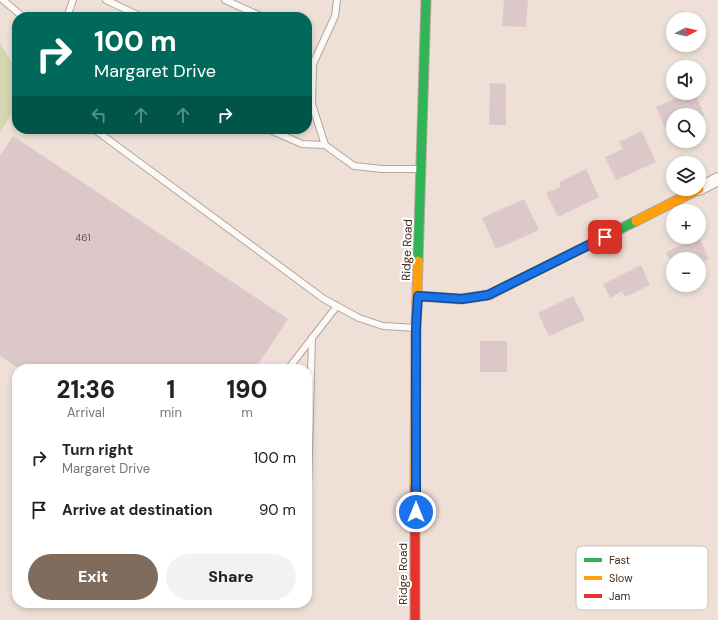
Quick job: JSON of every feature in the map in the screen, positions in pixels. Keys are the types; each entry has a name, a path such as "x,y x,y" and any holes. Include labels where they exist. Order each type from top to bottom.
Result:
{"street":[{"name":"Ridge Road","path":"415,620 416,328 426,0"},
{"path":"706,185 718,179"},
{"path":"418,296 462,299 488,295 685,196"}],"lane":[{"path":"3,0 16,12"},
{"path":"69,12 73,0"},
{"path":"106,0 131,12"},
{"path":"225,0 252,12"},
{"path":"325,145 312,104 313,64 335,16 337,0"},
{"path":"101,134 315,292 337,306 359,318 383,326 416,328"},
{"path":"279,134 302,144 325,145 354,166 382,169 421,169"},
{"path":"292,364 337,306"},
{"path":"311,364 312,338"}],"green space":[{"path":"0,43 12,63 12,114 0,132"}],"building":[{"path":"504,0 528,0 526,27 502,26"},
{"path":"490,83 506,84 506,125 489,125"},
{"path":"672,100 698,100 701,108 666,108 666,130 656,107"},
{"path":"642,131 656,162 616,180 605,157 623,149 619,142"},
{"path":"13,136 288,319 258,364 12,364 0,356 0,156"},
{"path":"586,169 599,197 558,217 546,193 560,187 560,182"},
{"path":"524,199 539,230 496,249 482,218"},
{"path":"683,244 702,244 706,252 666,252"},
{"path":"706,252 709,259 706,260"},
{"path":"641,265 650,285 625,297 622,291 610,298 603,284"},
{"path":"573,296 585,320 549,336 538,313"},
{"path":"480,341 507,341 507,372 480,372"}],"traffic: fast":[{"path":"418,261 426,0"},
{"path":"418,296 461,299 489,295 636,221"}],"traffic: slow":[{"path":"636,221 685,196"},
{"path":"415,487 418,261"}],"traffic: jam":[{"path":"415,487 415,620"}],"route":[{"path":"416,512 416,328 418,296 462,299 488,295 605,237"}]}
